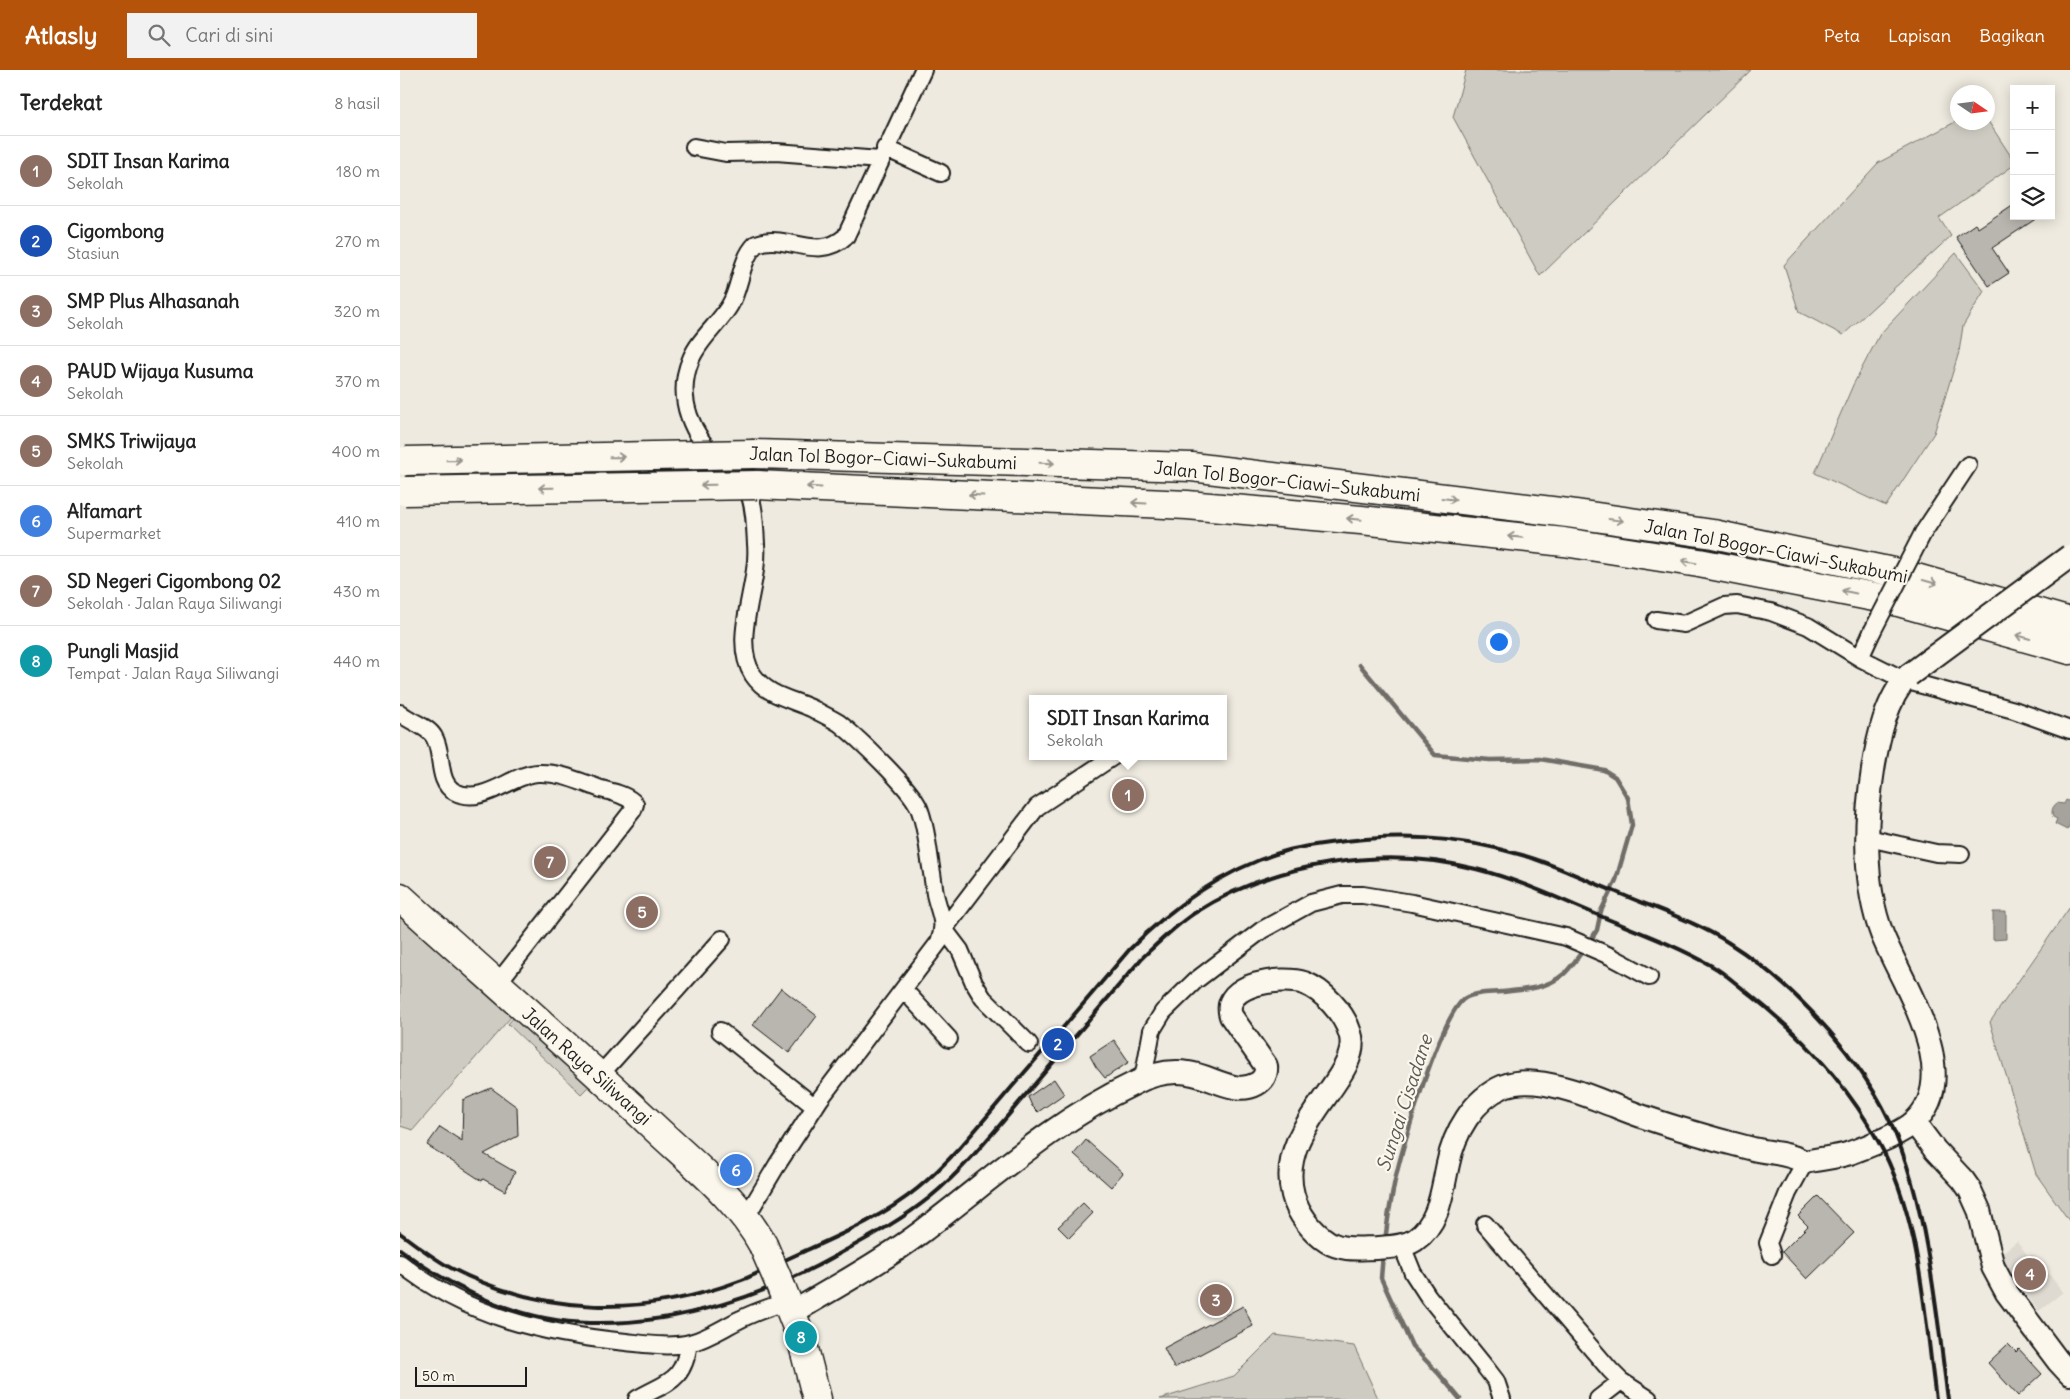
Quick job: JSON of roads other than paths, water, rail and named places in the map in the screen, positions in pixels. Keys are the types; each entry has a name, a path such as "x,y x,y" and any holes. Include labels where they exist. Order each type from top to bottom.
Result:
{"highway":[{"name":"Jalan Tol Bogor–Ciawi–Sukabumi","path":"403,461 754,454 1192,467 1568,513 1712,534 1902,574 2070,622"},
{"name":"Jalan Tol Bogor–Ciawi–Sukabumi","path":"402,491 757,485 1187,505 1361,520 1564,542 1699,563 1894,601 2070,650"},
{"name":"Jalan Raya Siliwangi","path":"400,897 599,1076 716,1186 746,1217 763,1244 787,1301 801,1337 817,1399"}],"main road":[{"path":"787,1301 831,1291 918,1234 1063,1123 1143,1079 1167,1072 1188,1072 1238,1088 1254,1085 1264,1078 1266,1066 1231,1016 1229,1010 1232,1000 1253,985 1278,980 1300,982 1319,991 1348,1026 1352,1037 1351,1051 1340,1075 1298,1138 1289,1177 1296,1206 1310,1226 1332,1244 1351,1249 1395,1246 1415,1240 1430,1224 1440,1202 1450,1153 1464,1123 1472,1111 1494,1092 1514,1084 1537,1083 1562,1087 1681,1129 1754,1149 1794,1156 1805,1162 1849,1153 1895,1134 1914,1122 1928,1104 1933,1086 1934,1065 1930,1044 1920,1017 1882,933 1873,900 1867,849 1869,794 1876,750 1886,714 1895,695 1907,678 2070,556"},
{"path":"1914,1122 1935,1150 1964,1180 1979,1210 1990,1258 2007,1293 2070,1374"}],"street":[{"path":"923,70 883,154 851,228 839,242 822,248 766,242 756,244 753,248 731,304 690,360 686,379 685,403 690,422 698,436 712,454 743,484 750,496 757,551 744,647 746,663 765,688 805,705 842,725 914,800 921,815 944,929 960,950 974,983 983,998 1029,1044"},
{"path":"694,147 726,153 883,154 941,173"},
{"path":"1860,658 1923,533 1968,465"},
{"path":"1656,620 1684,624 1724,606 1737,605 1771,612 1808,626 1860,658 1907,678 2014,710 2070,730"},
{"path":"400,713 432,734 437,745 445,781 453,791 463,795 483,794 540,773 566,776 619,794 635,804 633,810 497,984"},
{"path":"746,1217 815,1107 939,942 944,929 1037,808 1108,760"},
{"path":"1868,838 1936,853 1961,854"},
{"path":"1143,1079 1152,1030 1163,1012 1195,981 1262,930 1311,903 1342,895 1363,895 1412,903 1566,937 1610,956 1649,977"},
{"path":"599,1076 722,938"},
{"path":"904,990 950,1040"},
{"path":"720,1031 815,1107"},
{"path":"1772,1255 1768,1243 1788,1192 1805,1162"},
{"path":"1485,1224 1621,1381 1648,1399"},
{"path":"1395,1246 1422,1287 1496,1381 1502,1399"},
{"path":"400,1263 426,1282 464,1304 500,1318 542,1330 651,1344 689,1343 714,1334 743,1318 787,1301"},
{"path":"637,1399 671,1380 681,1372 689,1343"},
{"path":"1598,1399 1621,1381"}],"waterway":[{"name":"Sungai Cisadane","path":"1360,665 1435,755 1490,760 1540,759 1604,770 1615,777 1628,798 1632,825 1616,880 1601,911 1597,930 1589,943"},
{"name":"Sungai Cisadane","path":"1385,1241 1394,1185 1404,1144 1434,1053 1457,1007 1467,997 1475,994 1543,986 1565,973 1584,949"},
{"name":"Sungai Cisadane","path":"1383,1254 1381,1278 1412,1346 1460,1399"}],"railway":[{"path":"400,1233 444,1264 486,1284 558,1303 595,1306 631,1305 705,1292 742,1280 861,1225 890,1208 918,1188 967,1140 1129,950 1162,919 1219,879 1261,859 1300,847 1378,838 1402,837 1450,840 1498,849 1558,867 1674,915 1716,935 1750,957 1771,974 1811,1011 1829,1031 1862,1073 1876,1095 1893,1128 1907,1164 1926,1242 1948,1399"},
{"path":"400,1249 442,1278 489,1301 539,1317 564,1321 590,1323 657,1319 690,1313 755,1293 817,1266 900,1219 930,1197 955,1175 978,1150 1142,958 1193,914 1224,896 1258,882 1330,863 1368,859 1405,859 1441,862 1476,869 1521,883 1698,958 1721,972 1804,1042 1837,1079 1865,1119 1878,1141 1904,1202 1919,1267 1936,1399"}],"place":[{"name":"SDIT Insan Karima","path":"1128,795"},
{"name":"SD Negeri Cigombong 02","path":"550,862"},
{"name":"SMKS Triwijaya","path":"642,912"},
{"name":"Cigombong","path":"1058,1044"},
{"name":"Alfamart","path":"736,1170"},
{"name":"PAUD Wijaya Kusuma","path":"2030,1274"},
{"name":"SMP Plus Alhasanah","path":"1216,1300"},
{"name":"Pungli Masjid","path":"801,1337"}]}
